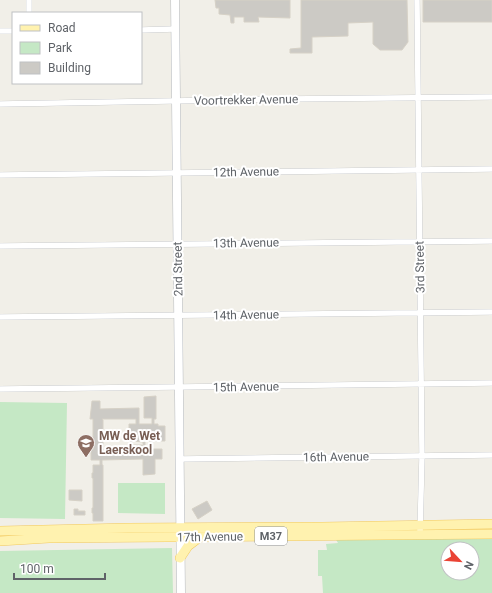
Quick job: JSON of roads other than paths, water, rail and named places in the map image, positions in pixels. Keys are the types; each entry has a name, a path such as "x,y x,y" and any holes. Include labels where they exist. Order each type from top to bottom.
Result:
{"main road":[{"name":"2nd Street","path":"175,0 180,593"},
{"name":"17th Avenue","path":"0,531 128,528 180,533 200,537 421,530 492,524"},
{"name":"17th Avenue","path":"0,541 322,527 492,534"},
{"path":"180,558 188,546 200,537"}],"street":[{"path":"29,0 29,12"},
{"name":"3rd Street","path":"417,0 422,456 421,530"},
{"path":"142,30 175,29"},
{"path":"0,31 12,31"},
{"name":"Voortrekker Avenue","path":"0,104 492,97"},
{"name":"12th Avenue","path":"0,175 492,169"},
{"name":"13th Avenue","path":"0,246 492,240"},
{"name":"14th Avenue","path":"0,317 492,312"},
{"name":"15th Avenue","path":"0,389 492,384"},
{"name":"16th Avenue","path":"179,459 492,455"}],"place":[{"name":"MW de Wet Laerskool","path":"86,458"}]}
